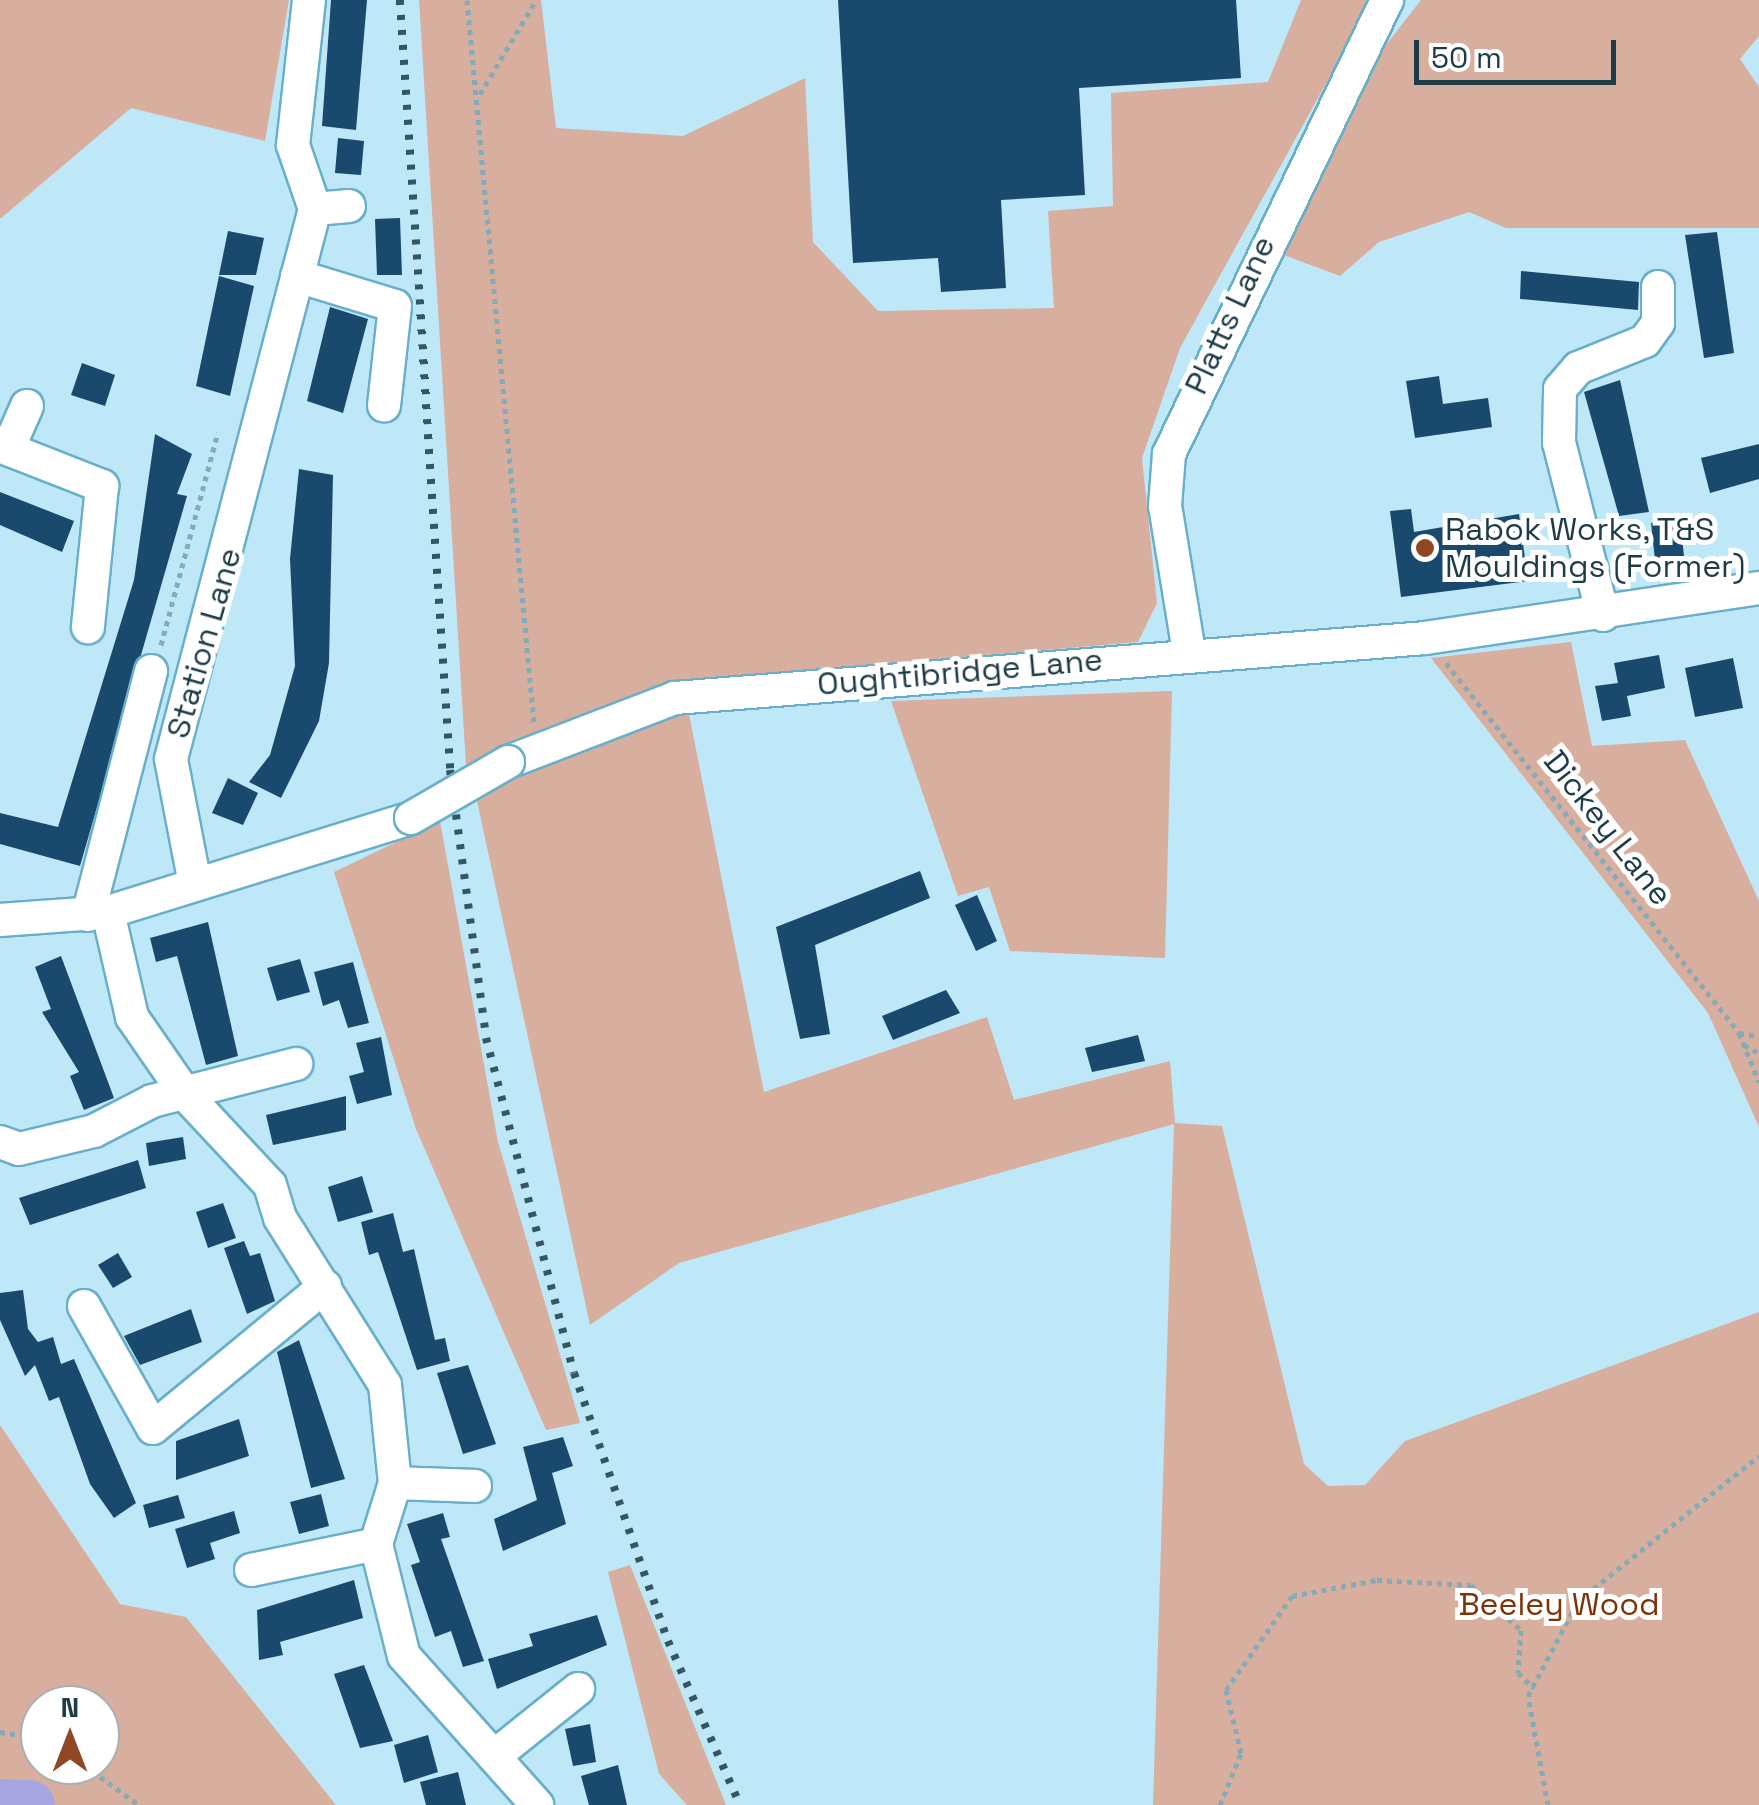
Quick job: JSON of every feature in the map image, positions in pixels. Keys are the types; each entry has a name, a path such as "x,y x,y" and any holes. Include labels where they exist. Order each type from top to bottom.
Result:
{"street":[{"path":"309,0 293,145 315,209 349,206"},
{"name":"Platts Lane","path":"1189,652 1165,506 1168,454 1387,0"},
{"name":"Station Lane","path":"195,884 171,760 249,486 315,209"},
{"path":"297,276 395,306 384,405"},
{"path":"1602,615 1559,444 1560,388 1578,368 1645,340 1658,323 1658,287"},
{"path":"27,406 4,448 102,486 88,627"},
{"name":"Oughtibridge Lane","path":"195,884 411,818 522,754 675,698 1189,652 1425,638 1602,615 1759,588"},
{"path":"151,670 98,913 132,1016 186,1095 270,1185 385,1385 395,1483 376,1544 404,1656 497,1754 537,1805"},
{"path":"0,920 98,913 195,884"},
{"path":"0,1142 20,1150 186,1095 296,1064"},
{"path":"84,1306 117,1374 153,1428 325,1286"},
{"path":"395,1483 474,1486"},
{"path":"251,1570 376,1544"},
{"path":"497,1754 578,1688"}],"path":[{"path":"466,0 478,96 522,754"},
{"path":"478,96 536,0"},
{"path":"151,670 218,432"},
{"name":"Dickey Lane","path":"1425,638 1738,1033 1759,1082"},
{"path":"1738,1033 1759,1036"},
{"path":"1743,1044 1759,1053"},
{"path":"1548,1805 1528,1696 1578,1601 1759,1456"},
{"path":"1220,1805 1241,1753 1226,1690 1292,1596 1377,1580 1471,1585 1520,1630 1518,1673 1534,1688"},
{"path":"112,1785 139,1805"}],"green space":[{"path":"0,0 289,0 265,141 131,108 0,219"},
{"path":"419,0 541,0 556,128 683,136 805,78 813,242 878,311 1054,308 1048,211 1113,206 1111,93 1268,82 1301,0 1372,0 1180,348 1142,458 1157,603 1138,642 680,681 466,765"},
{"path":"1421,0 1759,0 1759,36 1740,59 1759,87 1759,228 1506,228 1469,212 1379,242 1340,276 1281,254 1354,86"},
{"path":"1571,642 1592,746 1685,740 1759,901 1759,1127 1708,1013 1431,658"},
{"path":"1172,691 1165,958 1010,951 989,887 958,896 891,701"},
{"name":"Beeley Wood","path":"688,709 764,1092 987,1017 1014,1100 1170,1061 1175,1123 1222,1126 1304,1464 1328,1486 1365,1485 1405,1441 1759,1312 1759,1805 1153,1805 1174,1124 679,1263 590,1325 477,801 539,761"},
{"path":"440,821 498,1142 580,1423 546,1430 416,1129 334,872"},
{"path":"0,1425 120,1604 186,1617 336,1805 0,1805"},
{"path":"630,1565 726,1805 687,1805 659,1774 608,1572"}],"building":[{"path":"331,0 367,0 356,130 322,126"},
{"path":"838,0 1236,0 1241,78 1079,88 1085,195 1001,200 1006,288 941,292 938,258 853,263"},
{"path":"338,138 364,141 361,175 335,173"},
{"path":"400,218 402,275 377,275 375,219"},
{"path":"228,231 264,238 256,275 219,275"},
{"path":"1717,232 1734,353 1704,358 1685,235"},
{"path":"1521,271 1639,282 1638,310 1520,299"},
{"path":"219,276 254,286 230,396 196,386"},
{"path":"330,307 368,319 343,413 307,401"},
{"path":"82,363 115,375 105,406 71,395"},
{"path":"1439,376 1443,404 1488,398 1492,427 1415,438 1406,381"},
{"path":"1620,380 1649,512 1619,516 1584,392"},
{"path":"155,434 192,454 177,494 187,496 80,866 0,844 0,813 58,827 134,580"},
{"path":"1759,444 1759,479 1710,493 1701,458"},
{"path":"299,469 333,475 329,663 319,721 281,798 249,782 270,755 295,666 290,559"},
{"path":"0,492 74,521 62,552 0,525"},
{"name":"Rabok Works, T&S Mouldings (Former)","path":"1411,509 1414,532 1519,514 1528,581 1401,597 1390,511"},
{"path":"1680,519 1684,556 1655,560 1651,523"},
{"path":"1659,655 1665,688 1627,696 1631,716 1602,721 1595,686 1618,683 1614,663"},
{"path":"1733,658 1743,708 1695,717 1685,668"},
{"path":"228,778 258,793 243,825 212,813"},
{"path":"920,871 930,898 815,945 830,1034 800,1039 776,927"},
{"path":"977,895 997,941 976,951 955,905"},
{"path":"208,922 238,1056 206,1065 177,956 156,962 150,938"},
{"path":"61,956 114,1098 84,1110 70,1076 79,1072 42,1012 51,1009 35,967"},
{"path":"300,959 310,992 277,1001 267,968"},
{"path":"353,962 369,1023 348,1028 339,1000 323,1006 314,972"},
{"path":"946,990 960,1013 893,1040 882,1016"},
{"path":"1138,1035 1145,1061 1092,1072 1085,1048"},
{"path":"381,1037 392,1095 357,1104 349,1076 364,1072 356,1043"},
{"path":"346,1096 346,1130 273,1145 266,1115"},
{"path":"183,1137 186,1159 149,1166 146,1143"},
{"path":"138,1160 146,1188 30,1225 19,1198"},
{"path":"362,1176 373,1212 338,1222 328,1187"},
{"path":"223,1203 236,1238 208,1248 196,1212"},
{"path":"393,1213 403,1252 414,1249 435,1340 445,1338 450,1361 417,1370 378,1252 369,1255 361,1222"},
{"path":"244,1241 250,1256 260,1253 275,1301 247,1314 224,1248"},
{"path":"118,1253 132,1277 113,1288 98,1265"},
{"path":"23,1290 28,1329 38,1342 53,1337 61,1364 74,1359 136,1503 114,1518 90,1484 59,1397 49,1401 35,1365 25,1376 0,1320 0,1293"},
{"path":"191,1309 202,1342 140,1365 124,1336"},
{"path":"299,1340 345,1479 311,1488 277,1352"},
{"path":"468,1365 496,1444 463,1454 437,1373"},
{"path":"239,1419 249,1456 176,1480 176,1441"},
{"path":"563,1437 573,1466 552,1473 566,1524 503,1551 494,1519 537,1500 523,1447"},
{"path":"321,1494 329,1526 299,1534 290,1502"},
{"path":"178,1495 185,1518 149,1528 143,1505"},
{"path":"234,1511 240,1533 210,1543 215,1559 187,1568 175,1529"},
{"path":"443,1513 450,1537 441,1539 484,1661 463,1667 451,1631 435,1637 411,1565 420,1562 407,1524"},
{"path":"354,1580 363,1618 280,1642 283,1655 259,1660 257,1610"},
{"path":"597,1615 607,1645 497,1689 488,1659 533,1646 529,1634"},
{"path":"364,1665 393,1741 360,1748 334,1674"},
{"path":"590,1724 596,1762 573,1766 565,1729"},
{"path":"428,1735 438,1772 404,1783 394,1745"},
{"path":"618,1765 627,1805 589,1805 581,1776"},
{"path":"458,1772 466,1805 426,1805 420,1782"}],"waterway":[{"path":"0,1804 30,1805"}],"railway":[{"path":"400,0 450,770 486,1038 574,1373 668,1641 740,1805"}],"place":[{"name":"Rabok Works, T&S Mouldings (Former)","path":"1425,548"}]}
